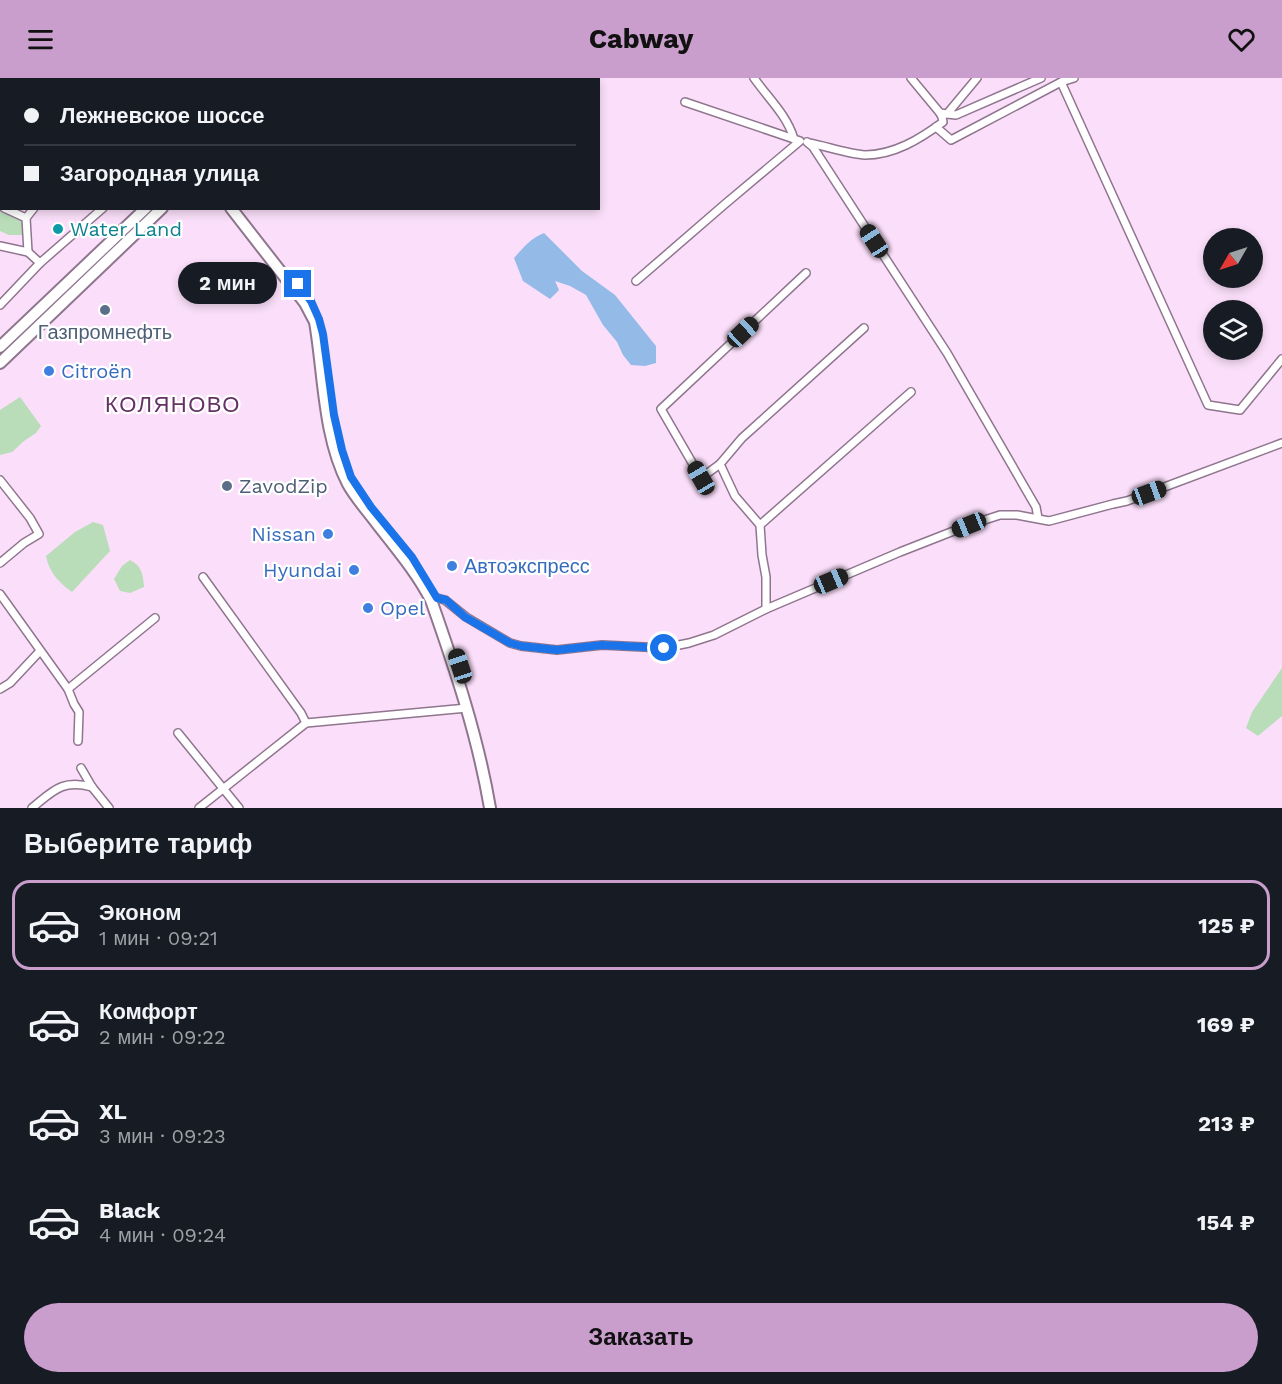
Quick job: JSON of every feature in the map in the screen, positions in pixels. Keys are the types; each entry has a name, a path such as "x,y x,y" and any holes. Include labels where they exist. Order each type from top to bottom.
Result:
{"main road":[{"path":"0,347 144,210"},
{"path":"0,363 160,210"},
{"path":"233,210 311,312 316,327 327,412 339,462 349,486 434,599 479,753 490,808"},
{"path":"240,210 311,301 319,319 334,415 351,477 371,507 412,557 434,599 478,722 497,808"}],"street":[{"path":"754,78 784,116 791,131 800,141 864,155 894,150 923,136 943,122 943,114 977,78"},
{"path":"911,78 943,114 956,115 1041,78"},
{"path":"936,127 951,140 1061,82 1074,78"},
{"path":"1061,82 1208,405 1240,410 1282,358"},
{"path":"686,102 813,147 946,353 1036,507 1038,518"},
{"path":"636,281 800,141"},
{"path":"9,210 26,218"},
{"path":"28,252 26,218 32,210"},
{"path":"0,305 40,263 101,210"},
{"path":"0,246 28,252 40,263"},
{"path":"806,273 661,409 701,478 720,464 742,438 864,328"},
{"path":"760,525 911,392"},
{"path":"434,599 446,600 465,617 510,643 557,650 602,645 664,648 714,635 766,609 969,525 1000,515 1049,521 1127,501 1282,443"},
{"path":"720,464 735,496 760,525 766,577 766,609"},
{"path":"0,480 30,518 39,534 0,563"},
{"path":"203,578 306,723"},
{"path":"0,594 68,689 79,712 78,741"},
{"path":"68,689 155,618"},
{"path":"0,689 10,683 40,651"},
{"path":"199,808 306,723 466,708"},
{"path":"178,733 239,808"},
{"path":"81,768 92,787 109,808"},
{"path":"32,808 61,786 81,784 92,787"}],"green space":[{"path":"0,212 22,220 22,235 9,235 0,231"},
{"path":"20,397 41,426 36,433 12,452 0,455 0,410"},
{"path":"93,522 103,525 110,551 72,592 55,577 46,556 75,532"},
{"path":"130,560 141,571 144,587 130,593 120,591 114,579 122,566"},
{"path":"1282,668 1282,716 1258,736 1246,728 1252,712"}],"water":[{"path":"544,233 582,271 615,295 656,346 656,363 645,366 631,365 603,325 586,295 555,281 559,290 550,299 523,281 514,258 531,240"}],"place":[{"name":"Water Land","path":"58,229"},
{"name":"Газпромнефть","path":"105,310"},
{"name":"Citroën","path":"49,371"},
{"name":"ZavodZip","path":"227,486"},
{"name":"Nissan","path":"328,534"},
{"name":"Автоэкспресс","path":"452,566"},
{"name":"Hyundai","path":"354,570"},
{"name":"Opel","path":"368,608"}],"district":[{"name":"КОЛЯНОВО","path":"173,404"}],"route":[{"path":"298,284 311,301 319,319 334,415 351,477 371,507 412,557 437,598 446,600 465,617 510,643 521,646 557,650 602,645 664,648"}]}
